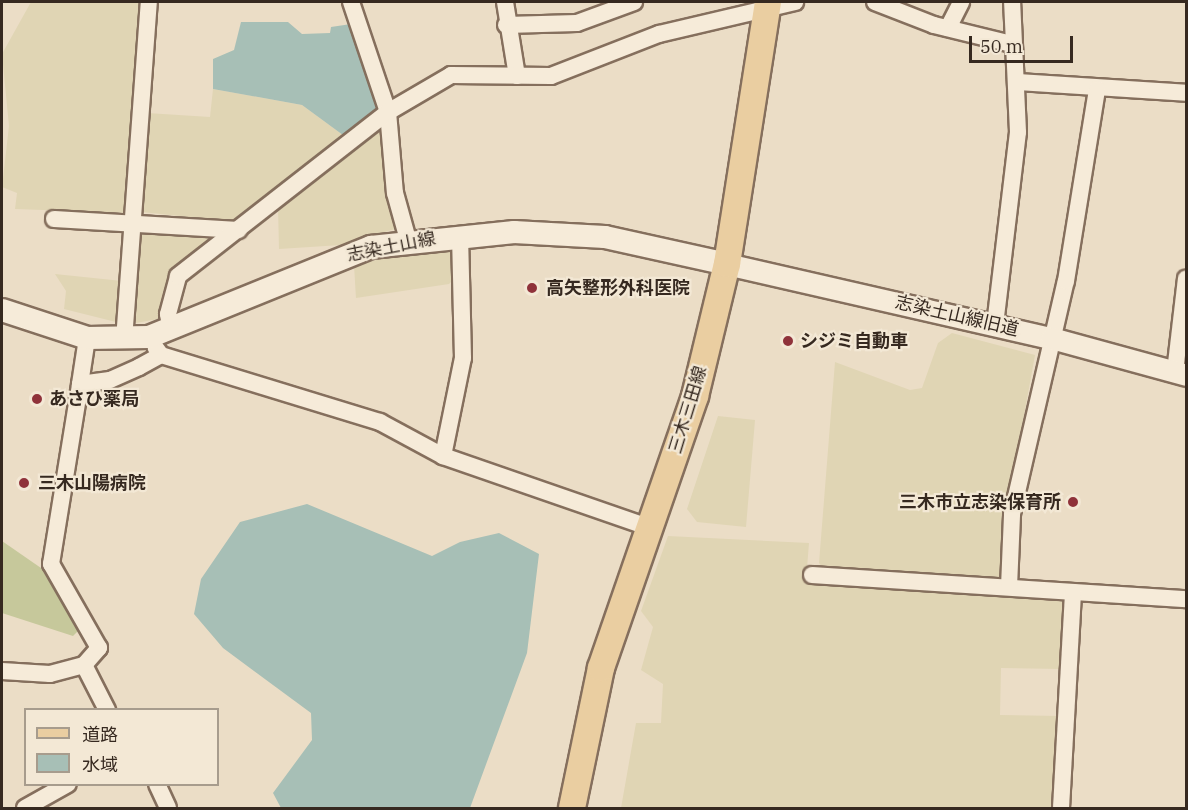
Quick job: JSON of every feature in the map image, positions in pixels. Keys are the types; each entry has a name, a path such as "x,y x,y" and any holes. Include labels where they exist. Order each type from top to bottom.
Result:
{"main road":[{"name":"三木三田線","path":"572,808 601,668 651,528 694,396 727,264 767,6"},
{"name":"志染土山線","path":"2,310 87,338 160,341 336,257 408,240 514,232 605,237 727,264"}],"street":[{"path":"124,340 148,2"},
{"path":"351,2 388,112 394,193 408,240"},
{"path":"505,2 506,25 517,76"},
{"path":"506,25 577,23 634,2"},
{"path":"80,384 110,380 160,341 178,276 388,112 451,75 552,76 659,34 733,9 795,2"},
{"path":"875,2 948,28 1012,44"},
{"path":"948,28 961,2"},
{"path":"994,324 1018,132 1018,82 1012,44 1012,2"},
{"path":"1018,82 1097,89 1186,93"},
{"path":"1010,587 1012,514 1050,338 1066,281 1097,89"},
{"path":"54,219 239,230"},
{"path":"443,456 463,358 460,236"},
{"name":"志染土山線旧道","path":"727,264 994,324 1181,373"},
{"path":"1181,373 1186,279"},
{"path":"2,671 50,674 84,665 99,648 51,564 87,338"},
{"path":"160,341 380,422 443,456 651,528"},
{"path":"812,575 1186,599"},
{"path":"1061,808 1073,592"},
{"path":"84,665 106,708"},
{"path":"25,808 64,786"},
{"path":"158,786 168,808"}],"shaded area":[{"path":"31,2 143,2 128,213 15,209 17,193 2,187 9,126 2,54"},
{"path":"213,89 302,105 347,138 235,222 142,212 147,113 210,117"},
{"path":"381,129 385,194 395,229 341,245 279,249 278,207"},
{"path":"138,231 207,232 217,237 171,270 158,319 136,323"},
{"path":"443,245 454,255 454,279 449,284 356,298 354,265"},
{"path":"55,274 122,281 116,322 64,309 66,291"},
{"path":"952,333 1035,355 1008,504 1003,580 824,569 819,563 835,362 910,390 922,388 938,343"},
{"path":"718,416 755,420 746,527 697,522 687,509"},
{"path":"668,536 809,543 806,581 1061,597 1069,603 1061,669 1001,668 1000,715 1060,716 1053,808 621,808 636,723 661,723 663,684 641,670 653,627 641,611"}],"green space":[{"path":"2,541 41,568 79,630 73,636 2,613"}],"water":[{"path":"241,22 288,22 302,34 330,33 331,27 351,24 381,107 347,138 302,105 213,89 213,59 234,50"},
{"path":"307,504 432,556 460,542 499,533 539,554 527,653 470,808 281,808 273,793 312,740 311,713 223,648 194,614 201,579 240,522"}],"place":[{"name":"高矢整形外科医院","path":"532,288"},
{"name":"シジミ自動車","path":"788,341"},
{"name":"あさひ薬局","path":"37,399"},
{"name":"三木山陽病院","path":"24,483"},
{"name":"三木市立志染保育所","path":"1073,502"}]}
